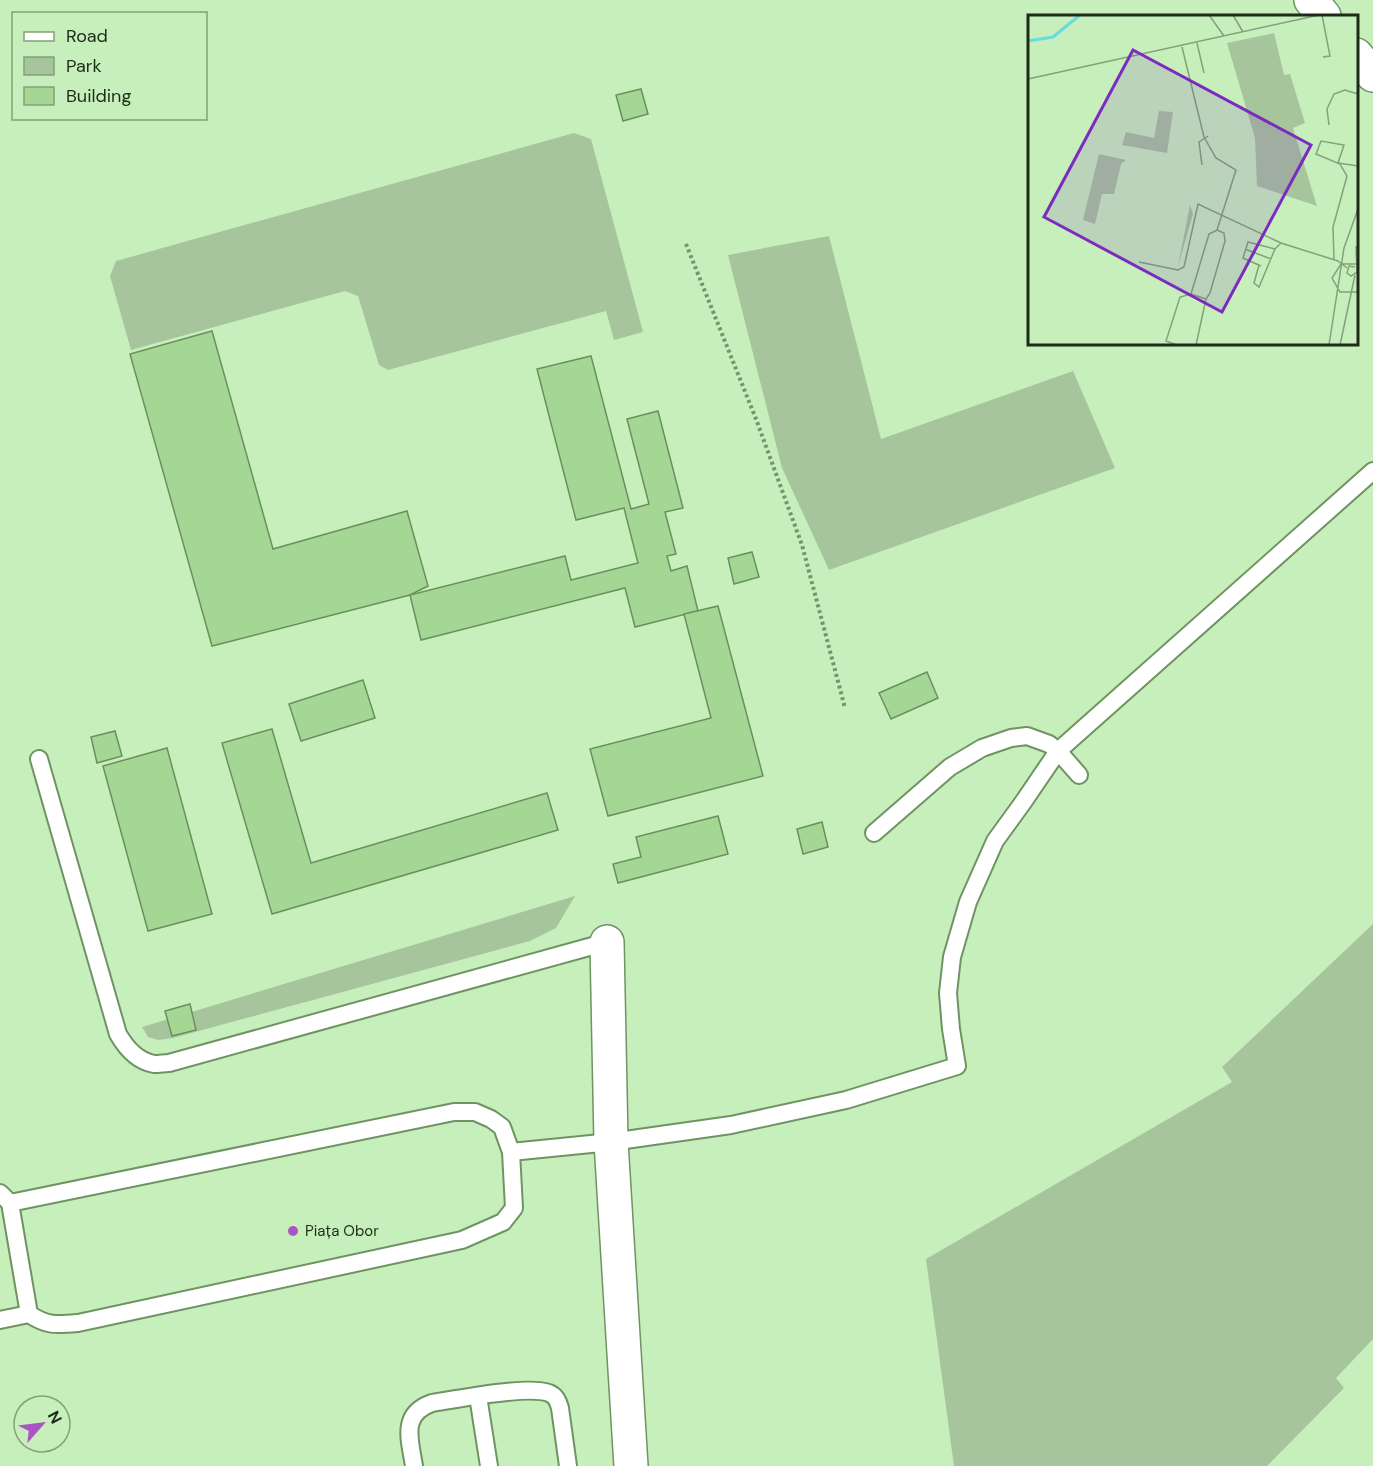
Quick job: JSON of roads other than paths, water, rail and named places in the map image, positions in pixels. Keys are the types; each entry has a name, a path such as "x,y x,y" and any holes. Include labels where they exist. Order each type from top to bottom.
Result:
{"street":[{"path":"1311,0 1323,15"},
{"path":"1358,57 1373,75"},
{"path":"607,942 611,1142 631,1466"}],"lane":[{"path":"511,1152 611,1142 731,1125 846,1100 957,1066 948,993 952,957 968,902 995,841 1058,751 1373,471"},
{"path":"874,833 950,767 982,748 1011,738 1027,736 1049,744 1079,775"},
{"path":"39,759 118,1034 134,1055 154,1064 169,1063 607,942"},
{"path":"454,1112 475,1112 491,1119 502,1127 511,1152 514,1208 503,1222 462,1240 78,1323 55,1325 40,1322 29,1314 5,1198 454,1112"},
{"path":"0,1320 29,1314"},
{"path":"414,1466 409,1435 410,1423 414,1414 421,1407 432,1403 478,1396 539,1390 557,1399 568,1466"},
{"path":"478,1396 489,1466"}],"place":[{"name":"Piața Obor","path":"293,1231"}]}
